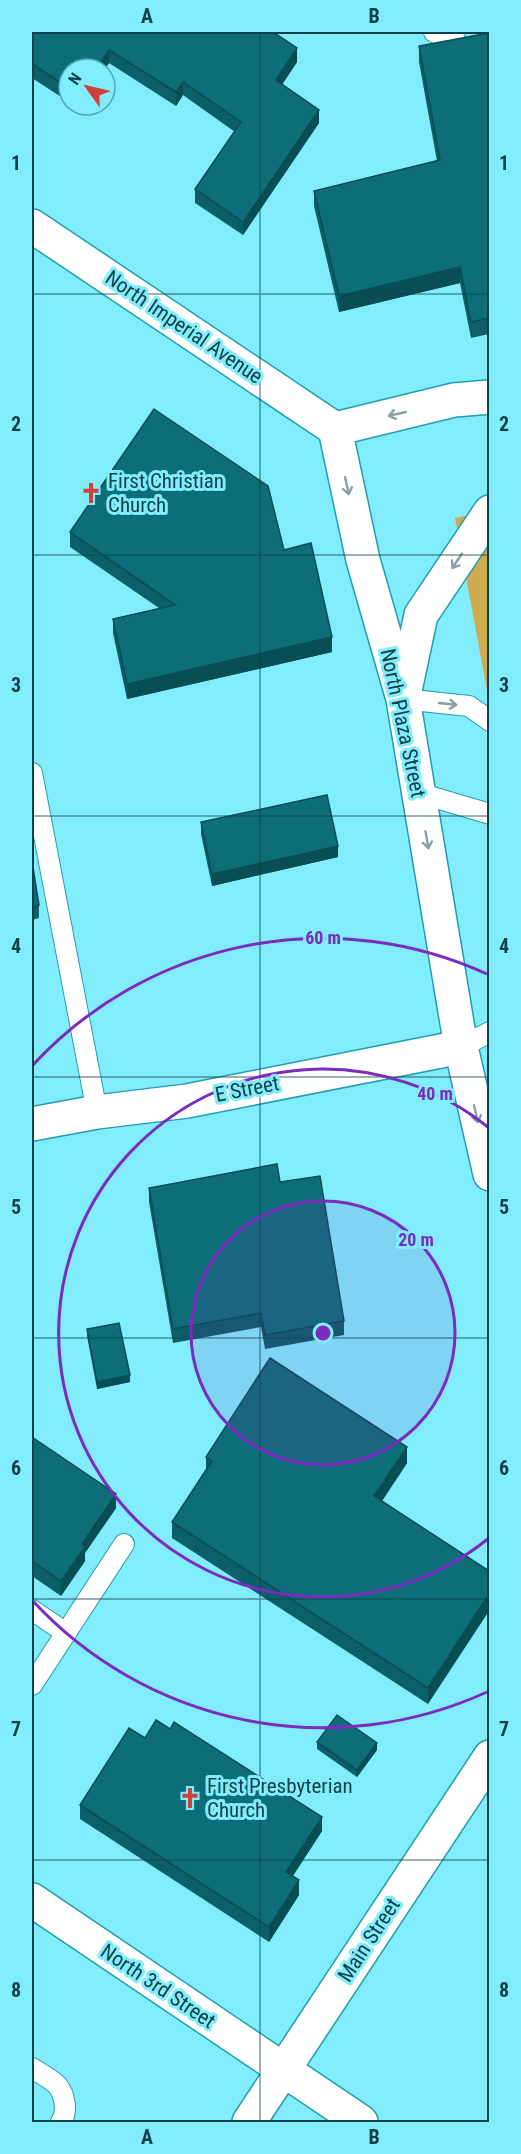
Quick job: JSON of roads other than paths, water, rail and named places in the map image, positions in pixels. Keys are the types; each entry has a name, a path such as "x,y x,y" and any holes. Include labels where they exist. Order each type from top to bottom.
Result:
{"street":[{"name":"North Imperial Avenue","path":"32,226 335,429"},
{"path":"335,429 454,400 489,397"},
{"name":"North Plaza Street","path":"335,429 363,560 403,699 419,793 475,1040 489,1174"},
{"path":"403,699 421,615 485,528"},
{"name":"E Street","path":"32,1124 97,1112 186,1101 475,1040"},
{"name":"Main Street","path":"249,2122 489,1756"},
{"name":"North 3rd Street","path":"32,1900 361,2122"}],"lane":[{"path":"434,32 438,34 455,32"},
{"path":"403,699 469,706 489,721"},
{"path":"32,773 97,1112"},
{"path":"419,793 489,814"},
{"path":"32,1685 124,1544"},
{"path":"32,1610 66,1633"},
{"path":"32,2068 58,2086 65,2104 62,2122"}],"place":[{"name":"First Christian Church","path":"91,493"},
{"name":"First Presbyterian Church","path":"190,1798"}]}
